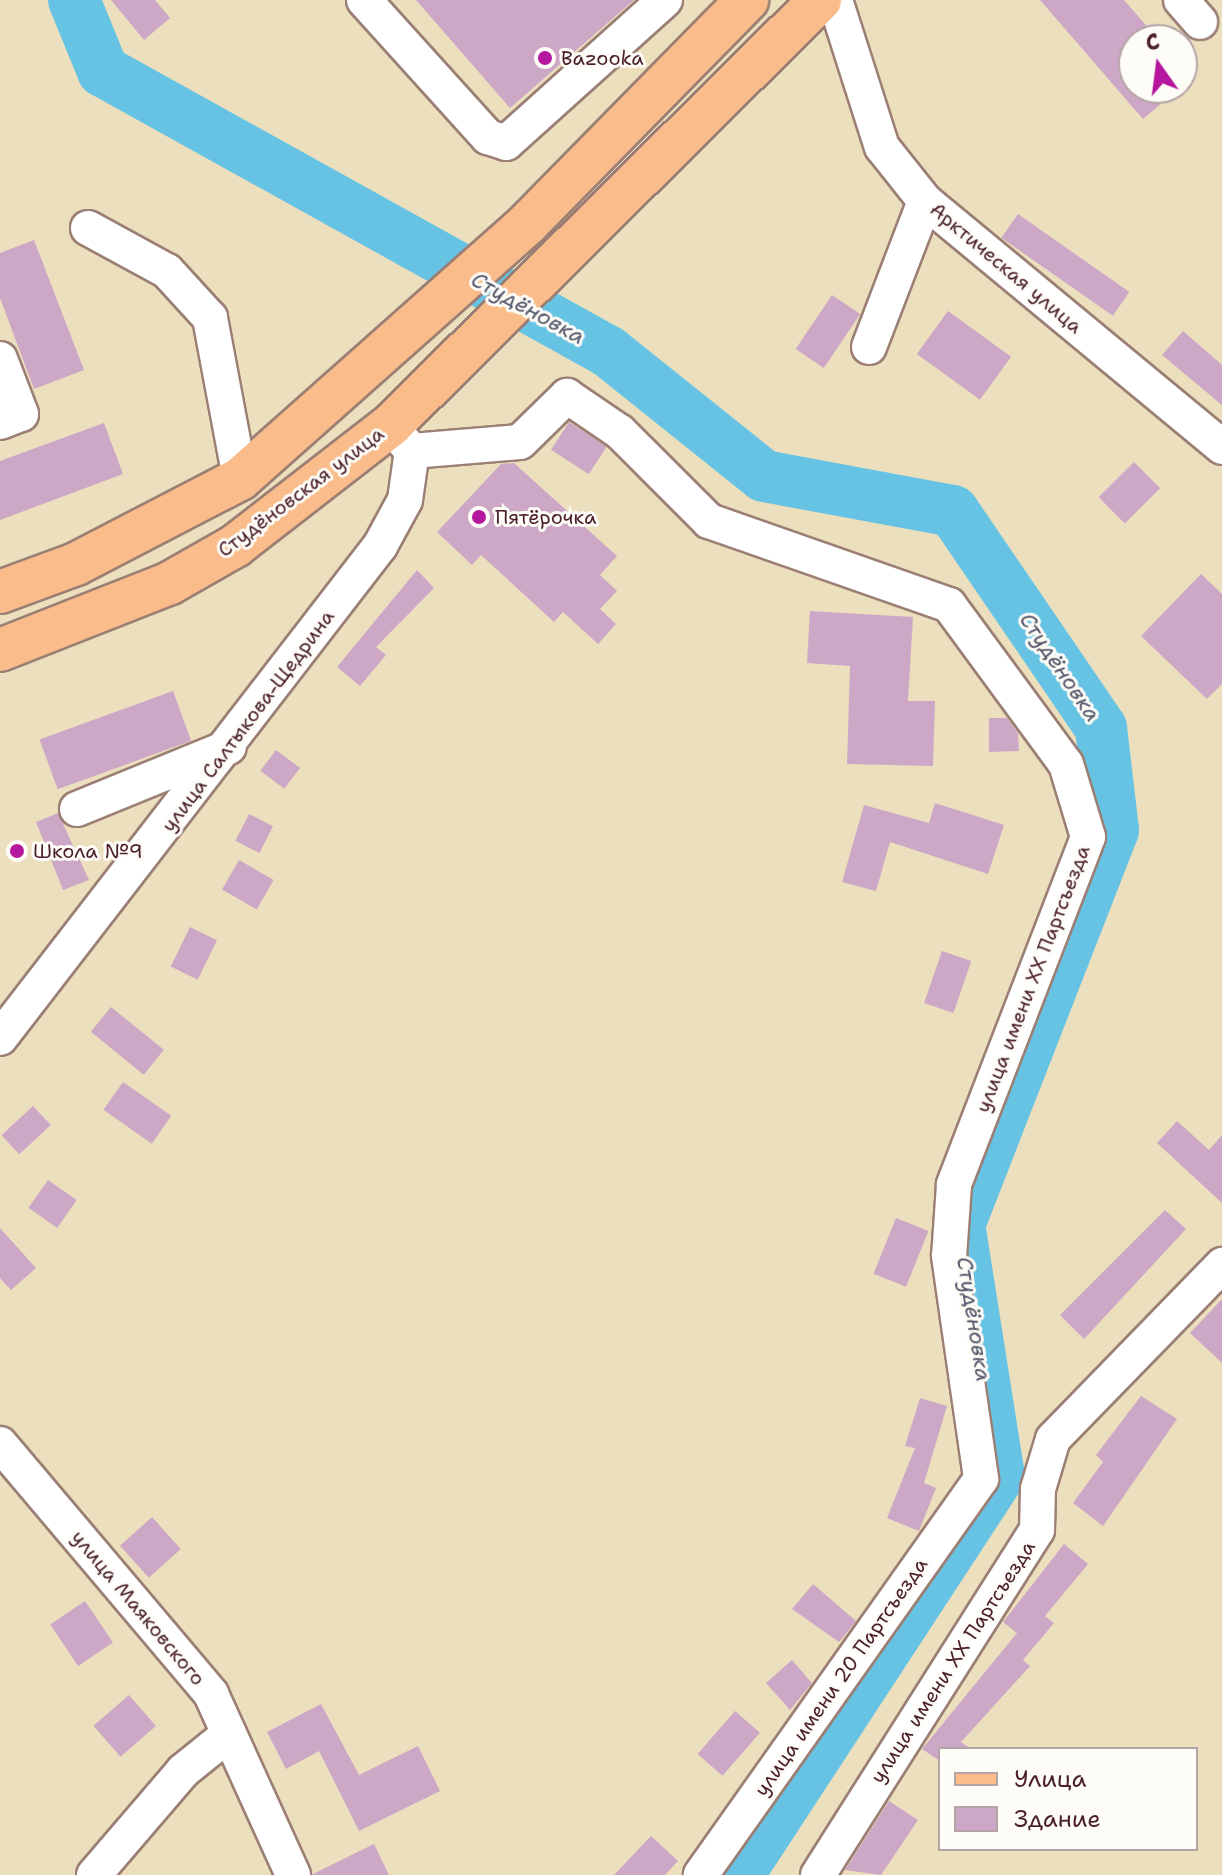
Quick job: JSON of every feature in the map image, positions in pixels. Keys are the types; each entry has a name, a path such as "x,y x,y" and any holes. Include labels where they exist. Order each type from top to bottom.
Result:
{"main road":[{"path":"0,592 76,564 240,479 383,359 761,9 820,0"},
{"name":"Студёновская улица","path":"0,650 209,561 407,425 564,259 761,9"}],"street":[{"path":"364,0 488,137 506,143 665,0"},
{"name":"Арктическая улица","path":"835,0 882,147 925,201 1222,447"},
{"path":"869,347 925,201"},
{"path":"88,228 167,271 210,318 240,479"},
{"path":"0,359 21,414 0,422"},
{"name":"улица имени ХХ Партсъезда","path":"407,425 520,442 567,396 620,432 709,521 949,605 1066,764 1088,837 954,1185 949,1256 981,1479"},
{"name":"улица Салтыкова-Щедрина","path":"0,1038 230,747 380,546 405,500 407,425"},
{"path":"77,809 230,747"},
{"name":"улица имени ХХ Партсъезда","path":"818,1875 1037,1530 1038,1489 1053,1439 1222,1265"},
{"name":"улица Маяковского","path":"0,1444 211,1694 293,1875"},
{"name":"улица имени 20 Партсъезда","path":"701,1875 981,1479"},
{"path":"94,1875 183,1771 229,1734"}],"building":[{"path":"111,0 155,0 170,18 144,40"},
{"path":"416,0 634,0 510,108"},
{"path":"1040,0 1124,0 1145,24 1118,24 1118,90"},
{"path":"1130,104 1161,104 1143,119"},
{"path":"1018,214 1129,292 1113,316 1001,238"},
{"path":"34,240 84,370 34,389 0,298 0,253"},
{"path":"832,295 860,314 824,368 796,349"},
{"path":"948,311 1011,357 980,400 917,354"},
{"path":"1183,331 1222,365 1222,405 1162,355"},
{"path":"569,422 607,447 589,474 551,450"},
{"path":"104,423 123,474 0,520 0,461"},
{"path":"1134,462 1160,488 1125,524 1099,497"},
{"path":"514,463 617,556 600,575 617,591 600,609 616,624 598,644 563,612 554,622 481,555 472,565 437,532 501,464"},
{"path":"417,570 434,588 376,647 386,655 360,686 337,667"},
{"path":"1201,574 1222,594 1222,684 1207,699 1141,636"},
{"path":"810,611 913,617 908,701 935,701 933,766 847,764 850,666 807,663"},
{"path":"173,691 191,741 58,789 40,740"},
{"path":"989,718 1007,718 1018,733 1019,751 989,752"},
{"path":"276,750 300,768 284,789 260,771"},
{"path":"935,803 1004,825 988,874 890,842 876,891 842,882 864,805 929,823"},
{"path":"58,813 89,880 63,890 36,822"},
{"path":"249,814 273,826 259,853 235,841"},
{"path":"239,860 274,880 257,909 222,889"},
{"path":"190,927 217,940 198,980 171,967"},
{"path":"942,951 971,961 953,1013 924,1003"},
{"path":"111,1007 164,1050 144,1075 91,1032"},
{"path":"123,1082 171,1116 152,1144 103,1110"},
{"path":"33,1106 51,1125 19,1154 2,1135"},
{"path":"1177,1121 1209,1150 1222,1135 1222,1203 1157,1143"},
{"path":"48,1180 77,1200 57,1228 28,1208"},
{"path":"1165,1210 1186,1229 1084,1339 1060,1315"},
{"path":"896,1218 928,1231 906,1287 874,1274"},
{"path":"0,1228 36,1268 11,1290 0,1278"},
{"path":"1222,1299 1222,1363 1190,1333"},
{"path":"1141,1396 1177,1419 1103,1526 1073,1503 1103,1462 1096,1455"},
{"path":"920,1398 947,1406 924,1483 936,1488 919,1531 887,1518 915,1448 905,1446"},
{"path":"152,1517 181,1549 149,1578 120,1546"},
{"path":"1064,1544 1088,1564 1045,1616 1054,1623 1023,1660 1030,1666 961,1742 968,1747 938,1747 938,1760 922,1749 1017,1633 1003,1622"},
{"path":"813,1584 856,1621 839,1642 792,1609"},
{"path":"85,1601 113,1642 78,1666 50,1624"},
{"path":"792,1660 812,1683 790,1710 766,1683"},
{"path":"129,1695 156,1726 120,1757 94,1726"},
{"path":"321,1704 359,1775 418,1746 440,1791 359,1831 319,1751 286,1769 267,1732"},
{"path":"735,1711 760,1733 723,1776 698,1754"},
{"path":"889,1801 918,1820 881,1875 845,1870"},
{"path":"651,1836 678,1861 665,1875 614,1875"},
{"path":"374,1844 389,1875 313,1875 313,1874"}],"waterway":[{"name":"Студёновка","path":"74,0 103,71 609,352 764,476 953,511 1101,728 1113,830 959,1224 999,1476 738,1875"}],"place":[{"name":"Bazooka","path":"545,58"},
{"name":"Пятёрочка","path":"479,517"},
{"name":"Школа №9","path":"17,851"}]}
